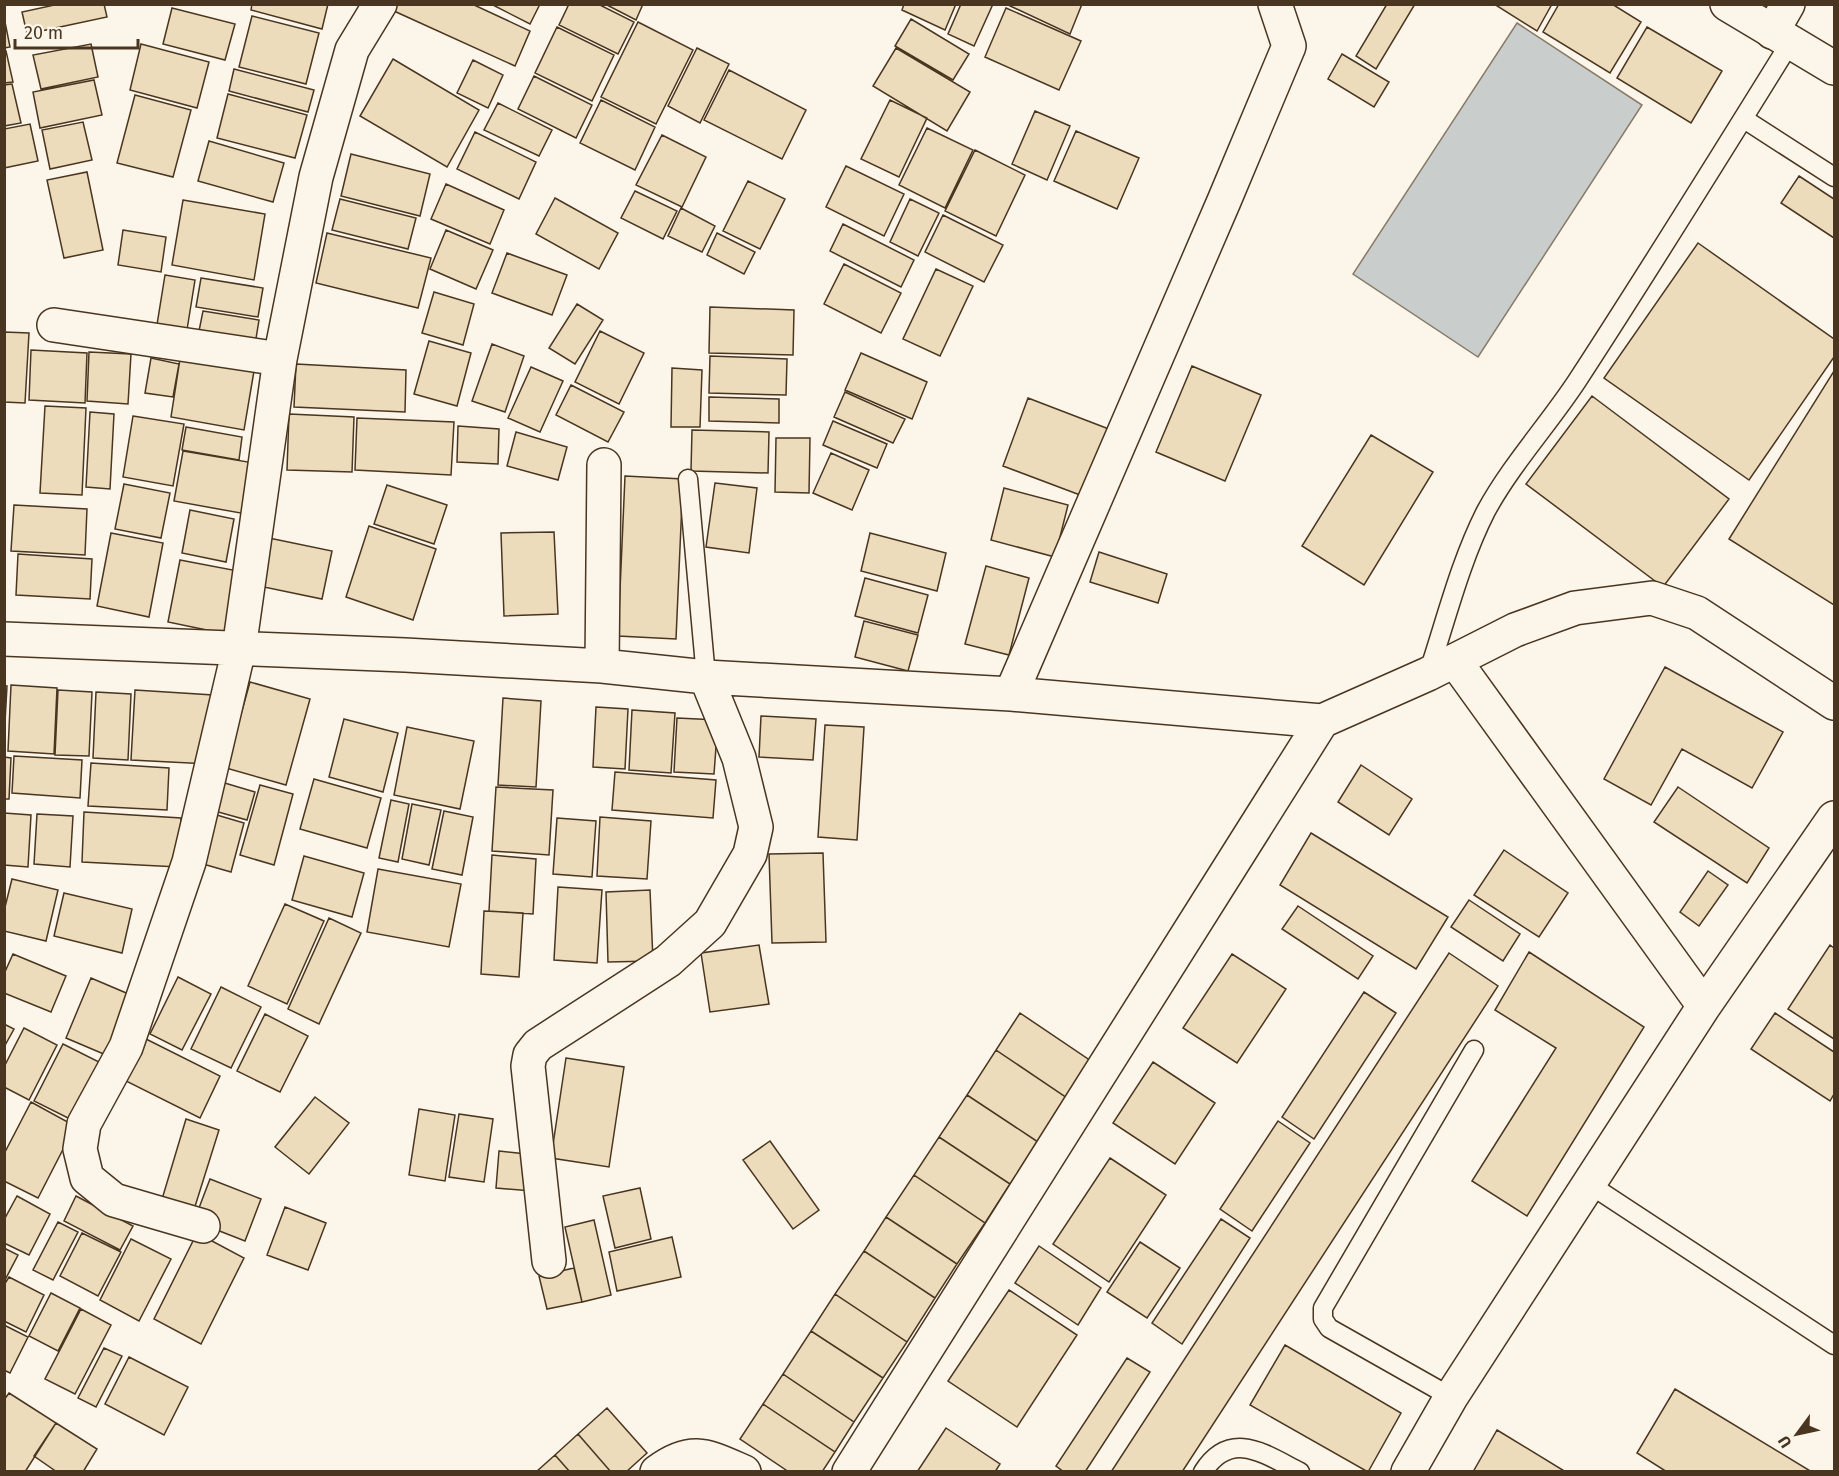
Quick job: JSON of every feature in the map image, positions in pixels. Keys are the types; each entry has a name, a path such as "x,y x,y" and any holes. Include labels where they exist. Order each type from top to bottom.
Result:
{"main road":[{"path":"203,1226 114,1200 87,1178 80,1149 84,1124 126,1047 189,862 239,649 280,358 316,177 352,50 380,4"},
{"path":"1011,694 1289,46 1275,4"},
{"path":"1727,4 1834,68"},
{"path":"1781,37 1788,4"},
{"path":"54,325 280,358"},
{"path":"602,666 604,465"},
{"path":"4,639 602,666 706,677 1011,694 1322,721 1442,667 1515,630 1575,608 1652,598 1696,613 1834,703"},
{"path":"1442,667 1704,1006"},
{"path":"549,1261 528,1066 530,1055 538,1045 668,961 710,923 750,854 756,826 739,758 706,677"},
{"path":"849,1472 1322,721"},
{"path":"1410,1471 1451,1397 1704,1006 1834,818"},
{"path":"657,1472 681,1457 700,1454 744,1472"}],"lane":[{"path":"1442,667 1469,549 1487,510 1517,464 1576,383 1744,119 1781,37"},
{"path":"1744,119 1834,177"},
{"path":"688,479 706,677"},
{"path":"1451,1397 1329,1328 1323,1319 1323,1308 1474,1050"},
{"path":"1589,1184 1834,1345"},
{"path":"1203,1472 1216,1456 1230,1449 1243,1447 1254,1449 1300,1472"}],"shaded area":[{"path":"1517,23 1642,105 1478,357 1353,274"}],"building":[{"path":"59,4 104,4 107,17 27,34 22,12"},
{"path":"252,4 328,4 322,29 251,10"},
{"path":"397,4 472,4 530,31 515,66 394,11"},
{"path":"491,4 540,4 530,24"},
{"path":"569,4 598,4 634,22 618,54 559,25"},
{"path":"605,4 643,4 636,20"},
{"path":"904,4 956,4 945,30 902,10"},
{"path":"961,4 993,4 974,46 948,34"},
{"path":"1006,4 1082,4 1070,34"},
{"path":"1387,4 1415,4 1376,69 1356,56"},
{"path":"1494,4 1552,4 1537,31"},
{"path":"1559,4 1612,4 1641,22 1610,73 1543,32"},
{"path":"172,8 235,24 225,60 163,44"},
{"path":"1006,8 1081,41 1059,90 985,57"},
{"path":"252,16 319,33 306,84 239,67"},
{"path":"4,17 10,47 4,48"},
{"path":"911,19 969,54 953,80 895,46"},
{"path":"638,22 693,50 656,124 601,97"},
{"path":"557,27 614,55 592,101 535,73"},
{"path":"1647,27 1722,71 1691,123 1617,78"},
{"path":"91,44 98,77 41,89 33,55"},
{"path":"141,44 209,62 197,108 130,90"},
{"path":"697,48 729,64 700,123 668,106"},
{"path":"896,48 970,92 947,131 873,86"},
{"path":"4,51 6,51 13,82 4,83"},
{"path":"1342,54 1389,82 1374,107 1328,79"},
{"path":"393,59 479,110 447,167 360,116"},
{"path":"473,60 503,75 488,108 457,93"},
{"path":"234,69 314,90 308,112 229,91"},
{"path":"729,70 806,110 782,159 704,120"},
{"path":"534,76 592,105 576,138 518,109"},
{"path":"94,80 102,115 40,128 33,92"},
{"path":"12,84 21,123 4,126 4,85"},
{"path":"228,94 307,115 295,158 217,138"},
{"path":"135,95 191,110 173,177 117,163"},
{"path":"601,100 655,127 635,170 580,143"},
{"path":"890,100 927,118 899,177 861,159"},
{"path":"498,103 552,130 539,156 484,130"},
{"path":"1035,111 1070,126 1047,180 1012,164"},
{"path":"83,122 92,160 50,169 42,130"},
{"path":"30,124 38,161 4,168 4,129"},
{"path":"927,128 973,150 945,208 899,185"},
{"path":"1076,131 1139,158 1117,209 1054,181"},
{"path":"475,132 536,162 519,199 457,169"},
{"path":"662,135 706,157 682,207 636,185"},
{"path":"209,141 284,163 273,202 198,181"},
{"path":"975,150 1025,175 996,236 945,211"},
{"path":"351,154 430,174 420,216 341,196"},
{"path":"846,166 904,194 884,236 826,207"},
{"path":"87,172 103,250 64,258 47,180"},
{"path":"1799,176 1834,199 1834,238 1781,203"},
{"path":"748,181 785,199 760,249 723,231"},
{"path":"446,184 504,210 490,244 431,219"},
{"path":"635,191 677,211 663,239 621,218"},
{"path":"555,198 618,233 599,269 536,234"},
{"path":"340,199 416,218 408,249 332,230"},
{"path":"910,199 939,213 918,256 890,242"},
{"path":"183,200 265,214 254,280 172,265"},
{"path":"681,208 715,226 702,252 668,236"},
{"path":"943,215 1003,245 984,282 925,252"},
{"path":"843,224 914,260 901,287 830,251"},
{"path":"123,230 166,237 161,272 118,265"},
{"path":"446,230 493,250 476,289 430,269"},
{"path":"327,233 431,258 418,308 316,283"},
{"path":"717,233 755,252 744,274 707,255"},
{"path":"1698,243 1834,339 1834,357 1749,480 1604,378"},
{"path":"507,253 567,275 552,315 492,293"},
{"path":"844,264 901,293 881,333 824,304"},
{"path":"936,269 973,286 940,356 903,339"},
{"path":"165,275 195,280 186,336 156,331"},
{"path":"201,278 263,288 258,317 196,307"},
{"path":"434,292 474,304 463,345 422,333"},
{"path":"577,304 603,320 575,364 549,348"},
{"path":"710,307 794,310 793,355 709,353"},
{"path":"203,311 259,320 254,351 197,341"},
{"path":"600,331 644,353 619,404 575,382"},
{"path":"4,332 29,333 25,403 4,402"},
{"path":"429,341 471,353 457,406 414,394"},
{"path":"492,344 524,356 505,412 472,401"},
{"path":"31,350 87,353 85,403 29,400"},
{"path":"89,352 131,354 128,404 87,401"},
{"path":"861,353 927,382 912,419 845,390"},
{"path":"710,356 787,359 786,395 709,393"},
{"path":"151,358 179,364 173,397 145,393"},
{"path":"180,359 254,371 244,430 171,417"},
{"path":"296,364 406,370 405,412 294,407"},
{"path":"1192,366 1261,395 1225,481 1156,452"},
{"path":"531,367 563,381 540,432 508,418"},
{"path":"672,368 702,370 700,427 671,427"},
{"path":"1834,371 1834,605 1729,539"},
{"path":"571,385 624,412 608,442 556,415"},
{"path":"845,392 905,419 893,443 834,417"},
{"path":"1592,396 1729,499 1663,587 1526,484"},
{"path":"709,397 779,399 779,423 709,421"},
{"path":"1028,398 1114,431 1088,498 1003,466"},
{"path":"45,406 86,408 82,495 40,493"},
{"path":"90,412 114,414 110,489 86,487"},
{"path":"289,414 354,417 352,472 287,470"},
{"path":"133,416 184,424 173,486 123,477"},
{"path":"357,418 454,422 451,475 355,470"},
{"path":"833,421 887,444 877,468 823,445"},
{"path":"458,426 499,429 498,464 457,462"},
{"path":"186,427 242,437 239,460 182,450"},
{"path":"692,430 769,432 768,473 691,471"},
{"path":"516,432 567,447 558,480 507,466"},
{"path":"1371,435 1433,472 1364,585 1302,546"},
{"path":"776,438 810,438 809,493 775,492"},
{"path":"183,451 254,463 246,514 174,501"},
{"path":"831,453 869,470 852,510 813,493"},
{"path":"625,476 683,479 676,639 618,636"},
{"path":"715,483 757,488 749,553 706,547"},
{"path":"124,484 170,493 161,538 115,529"},
{"path":"387,485 447,505 434,544 374,524"},
{"path":"1004,488 1068,505 1055,557 991,540"},
{"path":"14,505 87,509 85,555 11,551"},
{"path":"190,510 234,519 226,562 182,553"},
{"path":"369,526 436,549 413,620 346,597"},
{"path":"554,532 558,614 504,616 501,533"},
{"path":"111,533 163,543 149,617 97,606"},
{"path":"870,533 946,553 937,591 861,571"},
{"path":"269,538 332,551 322,599 259,586"},
{"path":"1099,552 1167,574 1158,603 1090,582"},
{"path":"18,554 92,559 90,599 16,595"},
{"path":"180,560 238,571 226,634 168,622"},
{"path":"986,566 1029,578 1009,655 965,644"},
{"path":"865,578 928,595 918,633 855,616"},
{"path":"864,621 918,635 908,671 855,657"},
{"path":"1665,667 1783,732 1752,788 1682,749 1651,805 1604,779"},
{"path":"250,682 310,699 286,785 226,768"},
{"path":"11,685 57,688 54,754 8,751"},
{"path":"4,686 7,686 4,741"},
{"path":"58,690 92,692 89,756 55,755"},
{"path":"135,690 213,695 209,764 131,760"},
{"path":"96,692 131,694 128,760 93,758"},
{"path":"503,698 541,701 536,787 498,785"},
{"path":"596,707 628,709 625,769 593,767"},
{"path":"632,710 675,713 671,773 629,770"},
{"path":"761,716 816,719 813,760 759,757"},
{"path":"677,718 718,720 714,774 674,772"},
{"path":"344,719 398,733 383,792 329,777"},
{"path":"825,725 864,727 857,840 818,837"},
{"path":"407,727 474,741 460,809 394,795"},
{"path":"14,756 82,760 80,798 12,793"},
{"path":"4,757 11,758 9,799 4,799"},
{"path":"91,763 169,768 167,810 88,806"},
{"path":"1361,765 1412,799 1389,835 1338,802"},
{"path":"615,772 716,780 713,818 612,810"},
{"path":"314,779 381,798 367,848 300,829"},
{"path":"218,781 255,792 247,820 211,810"},
{"path":"260,785 293,794 274,865 240,855"},
{"path":"496,787 553,790 549,855 492,851"},
{"path":"1678,787 1769,848 1747,883 1654,822"},
{"path":"391,800 409,804 398,862 379,858"},
{"path":"412,804 441,810 429,865 402,859"},
{"path":"444,811 473,817 462,875 432,869"},
{"path":"84,812 181,818 178,867 82,862"},
{"path":"4,813 31,815 28,867 4,865"},
{"path":"210,813 244,823 231,872 196,862"},
{"path":"37,814 73,816 70,867 34,864"},
{"path":"600,817 651,821 647,879 597,876"},
{"path":"557,818 596,821 592,877 553,874"},
{"path":"1311,833 1448,917 1416,969 1280,885"},
{"path":"1504,850 1568,893 1539,937 1474,895"},
{"path":"823,853 826,942 772,943 769,854"},
{"path":"492,855 536,859 533,914 489,911"},
{"path":"304,856 364,873 352,917 292,900"},
{"path":"378,869 461,884 449,947 367,932"},
{"path":"1708,871 1728,885 1699,926 1680,912"},
{"path":"12,879 58,890 46,941 4,931 4,911"},
{"path":"558,887 602,890 597,963 554,960"},
{"path":"650,890 653,961 608,962 606,892"},
{"path":"64,893 132,909 122,953 54,936"},
{"path":"1469,900 1520,934 1503,961 1451,927"},
{"path":"285,904 324,921 287,1004 248,986"},
{"path":"1298,906 1373,956 1358,979 1282,929"},
{"path":"484,911 523,913 519,977 481,974"},
{"path":"329,918 361,933 319,1024 288,1009"},
{"path":"759,945 769,1004 710,1012 701,953"},
{"path":"1830,945 1834,948 1834,1039 1788,1009"},
{"path":"1529,952 1644,1027 1527,1216 1472,1181 1556,1048 1495,1010"},
{"path":"1449,953 1498,986 1182,1472 1111,1472"},
{"path":"13,954 66,976 51,1012 4,993 4,974"},
{"path":"1232,954 1286,989 1237,1063 1183,1028"},
{"path":"178,977 211,994 182,1050 150,1034"},
{"path":"91,978 131,995 106,1055 66,1038"},
{"path":"221,987 261,1007 231,1068 191,1049"},
{"path":"1364,992 1396,1013 1314,1139 1282,1117"},
{"path":"1020,1013 1091,1061 1067,1098 996,1050"},
{"path":"1775,1013 1834,1052 1834,1094 1830,1101 1751,1049"},
{"path":"265,1014 308,1036 280,1092 237,1071"},
{"path":"4,1024 14,1029 4,1047"},
{"path":"24,1028 57,1045 29,1100 4,1087 4,1067"},
{"path":"142,1037 220,1076 200,1118 122,1079"},
{"path":"63,1044 107,1066 78,1123 34,1101"},
{"path":"996,1050 1067,1098 1038,1142 967,1095"},
{"path":"566,1058 624,1067 609,1167 551,1158"},
{"path":"1153,1062 1215,1103 1175,1164 1113,1123"},
{"path":"967,1095 1038,1142 1010,1184 939,1137"},
{"path":"315,1097 349,1123 309,1174 275,1147"},
{"path":"31,1102 75,1126 38,1198 4,1181 4,1154"},
{"path":"419,1109 455,1115 445,1181 409,1175"},
{"path":"459,1114 493,1119 484,1182 449,1177"},
{"path":"186,1119 219,1130 192,1216 160,1206"},
{"path":"1278,1121 1310,1143 1252,1231 1220,1209"},
{"path":"939,1137 1010,1184 985,1223 914,1175"},
{"path":"770,1141 819,1210 793,1229 743,1160"},
{"path":"499,1151 536,1155 532,1191 496,1188"},
{"path":"1110,1158 1166,1195 1109,1282 1053,1244"},
{"path":"914,1175 985,1223 957,1264 886,1217"},
{"path":"210,1179 261,1199 245,1241 194,1221"},
{"path":"640,1188 651,1239 615,1248 603,1196"},
{"path":"17,1196 50,1214 29,1255 4,1243 4,1220"},
{"path":"76,1196 133,1226 120,1250 64,1221"},
{"path":"285,1207 326,1223 308,1270 267,1255"},
{"path":"886,1217 957,1264 935,1298 864,1251"},
{"path":"1221,1219 1250,1238 1182,1344 1152,1323"},
{"path":"594,1220 611,1295 582,1302 565,1227"},
{"path":"58,1222 78,1232 53,1280 33,1270"},
{"path":"82,1233 121,1252 98,1296 60,1276"},
{"path":"197,1233 244,1258 201,1344 154,1319"},
{"path":"672,1237 681,1277 617,1291 609,1252"},
{"path":"131,1239 171,1259 139,1321 100,1300"},
{"path":"1140,1242 1180,1268 1147,1318 1107,1292"},
{"path":"1039,1246 1101,1288 1078,1325 1015,1283"},
{"path":"4,1248 18,1255 5,1280 4,1280"},
{"path":"864,1251 935,1298 907,1342 835,1294"},
{"path":"574,1268 582,1302 547,1309 539,1276"},
{"path":"9,1277 44,1295 26,1332 4,1321 4,1285"},
{"path":"1009,1290 1077,1335 1017,1427 948,1381"},
{"path":"51,1293 80,1308 58,1351 29,1336"},
{"path":"835,1294 907,1342 883,1378 811,1331"},
{"path":"81,1309 111,1325 75,1394 45,1379"},
{"path":"4,1325 28,1337 10,1373 4,1370"},
{"path":"811,1331 883,1378 854,1422 783,1374"},
{"path":"1285,1345 1401,1413 1368,1472 1250,1405"},
{"path":"104,1348 122,1356 96,1407 78,1398"},
{"path":"129,1357 188,1387 164,1435 105,1404"},
{"path":"1127,1358 1150,1372 1085,1472 1064,1472 1056,1466"},
{"path":"783,1374 854,1422 835,1452 763,1404"},
{"path":"1675,1389 1812,1472 1667,1472 1637,1453"},
{"path":"9,1393 56,1423 25,1472 4,1472 4,1400"},
{"path":"763,1404 835,1452 822,1472 789,1472 740,1439"},
{"path":"607,1408 647,1453 626,1472 611,1472 578,1434"},
{"path":"56,1423 97,1449 83,1472 57,1472 34,1456"},
{"path":"946,1428 1000,1464 995,1472 917,1472"},
{"path":"1497,1430 1566,1472 1473,1472"},
{"path":"578,1434 611,1472 570,1472 555,1455"},
{"path":"555,1455 570,1472 536,1472"}]}
